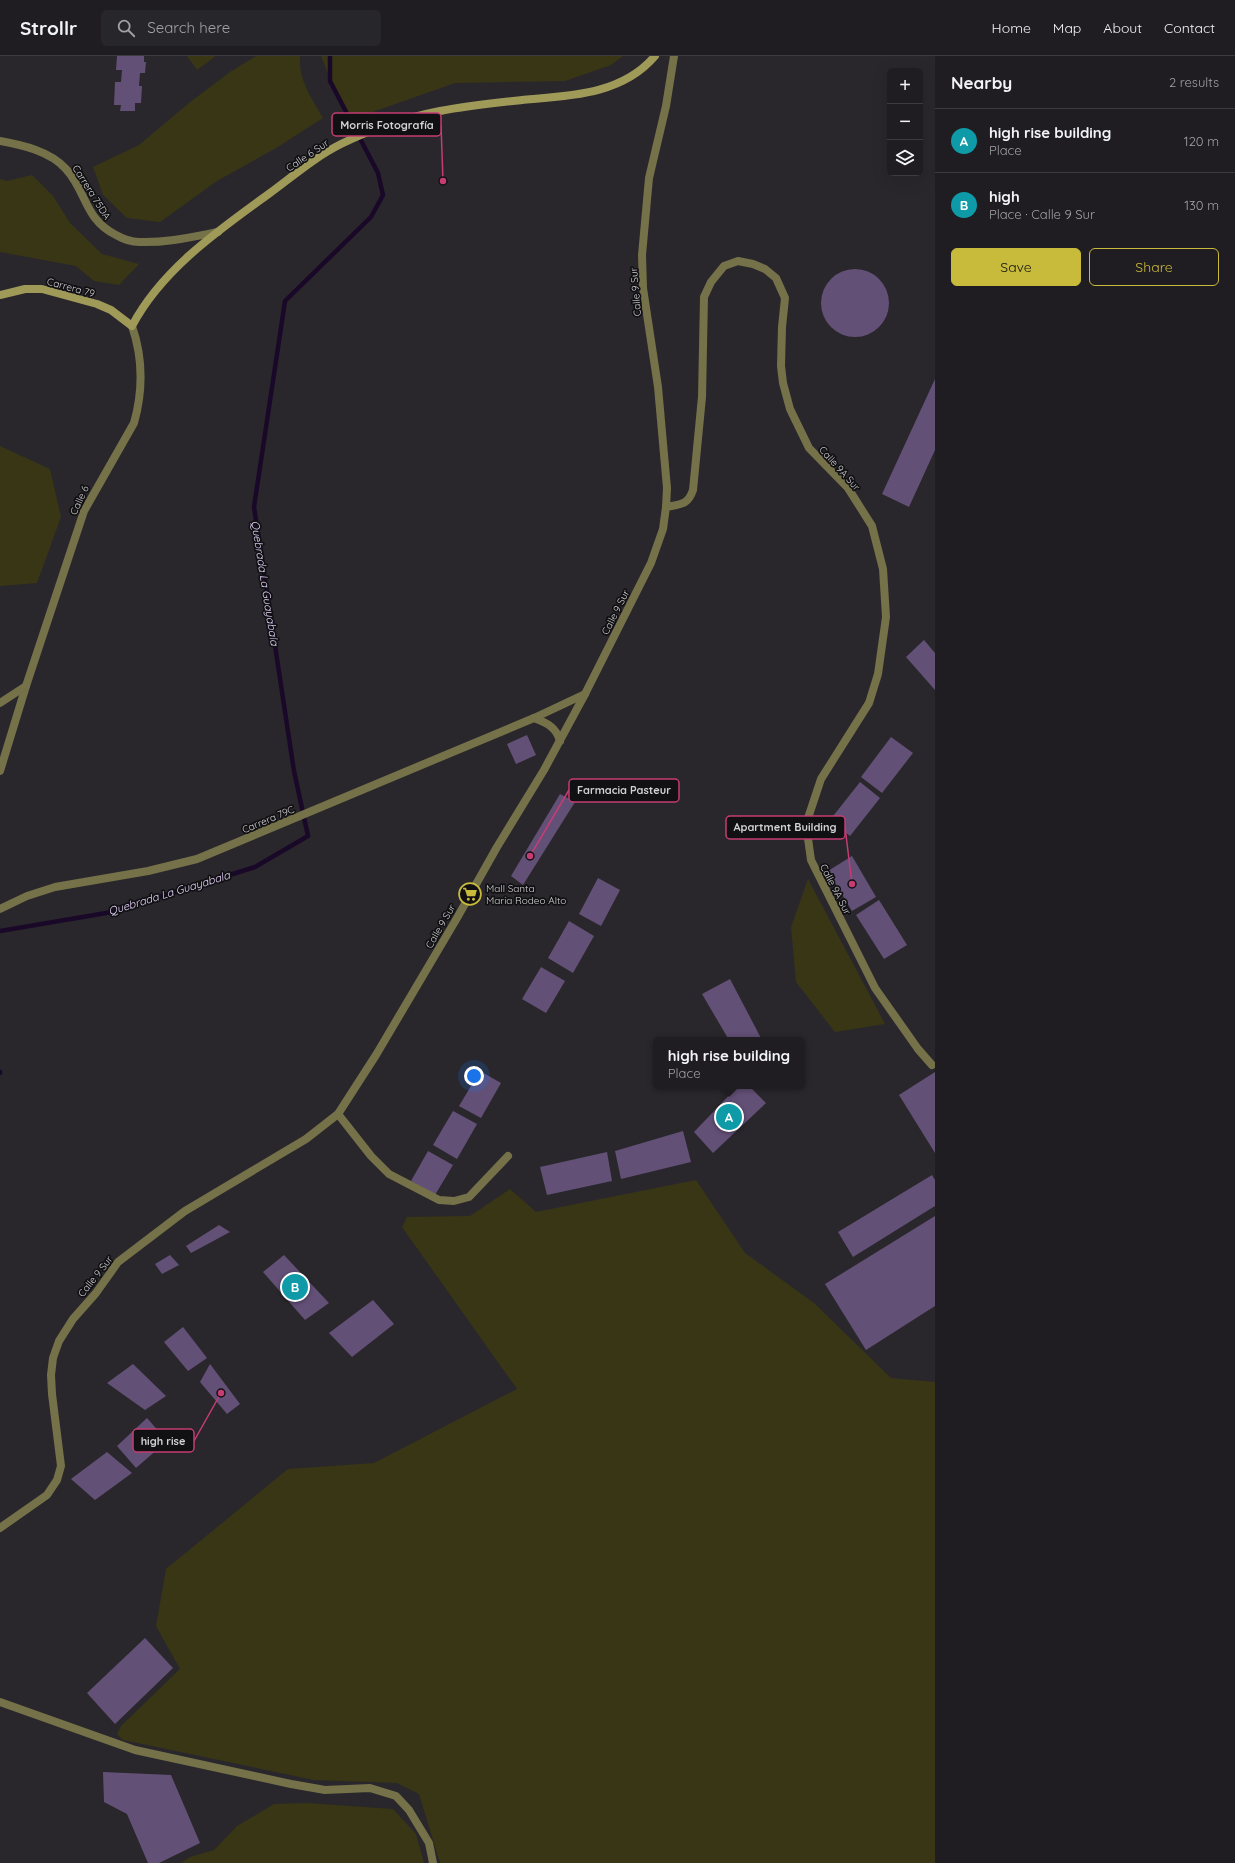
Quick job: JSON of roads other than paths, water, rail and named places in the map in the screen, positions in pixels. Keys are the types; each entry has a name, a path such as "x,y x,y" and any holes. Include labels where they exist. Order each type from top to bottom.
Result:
{"main road":[{"name":"Calle 6 Sur","path":"132,326 149,297 184,261 218,232 323,154 350,140 368,132 439,111 572,96 595,91 612,86 629,77 655,56"},
{"name":"Carrera 79","path":"0,295 25,289 42,290 97,304 111,310 132,326"}],"street":[{"name":"Calle 9 Sur","path":"0,1528 46,1495 58,1480 61,1466 51,1375 53,1358 59,1341 73,1319 96,1293 118,1262 185,1211 306,1139 338,1114 376,1055 560,741 586,694 652,563 663,529 666,507 666,466 658,387 643,288 642,255 649,178 666,106 674,56"},
{"name":"Carrera 75DA","path":"0,141 19,144 47,155 58,162 73,177 95,219 103,228 120,238 138,242 161,242 218,232"},
{"name":"Calle 9A Sur","path":"666,507 686,503 690,499 694,490 702,397 703,307 707,290 718,271 728,263 738,261 753,264 765,269 776,278 786,298 782,327 781,366 783,383 790,409 809,448 848,488 872,526 883,569 886,617 878,674 869,703 821,779 806,824 811,860 875,988 918,1049 932,1065"},
{"name":"Calle 6","path":"0,771 26,686 84,511 94,491 134,424 140,390 141,364 137,341 132,326"},
{"path":"0,703 26,686"},
{"name":"Carrera 79C","path":"0,909 27,896 55,888 148,871 197,859 534,718 586,694"},
{"path":"534,718 548,723 554,728 560,741"},
{"path":"338,1114 371,1156 389,1174 439,1200 454,1201 469,1197 508,1156"},
{"path":"0,1702 135,1750 291,1784 326,1790 370,1788 396,1796 409,1810 429,1843 433,1863"}],"waterway":[{"name":"Quebrada La Guayabala","path":"0,931 112,912 255,867 308,836 294,771 254,507 285,301 371,217 383,195 378,173 330,81 330,56"}],"place":[{"name":"Morris Fotografía","path":"443,181"},
{"name":"Farmacia Pasteur","path":"530,856"},
{"name":"Apartment Building","path":"852,884"},
{"name":"Mall Santa Maria Rodeo Alto","path":"470,894"},
{"name":"high rise building","path":"729,1117"},
{"name":"high","path":"295,1287"},
{"name":"high rise","path":"221,1393"}]}
